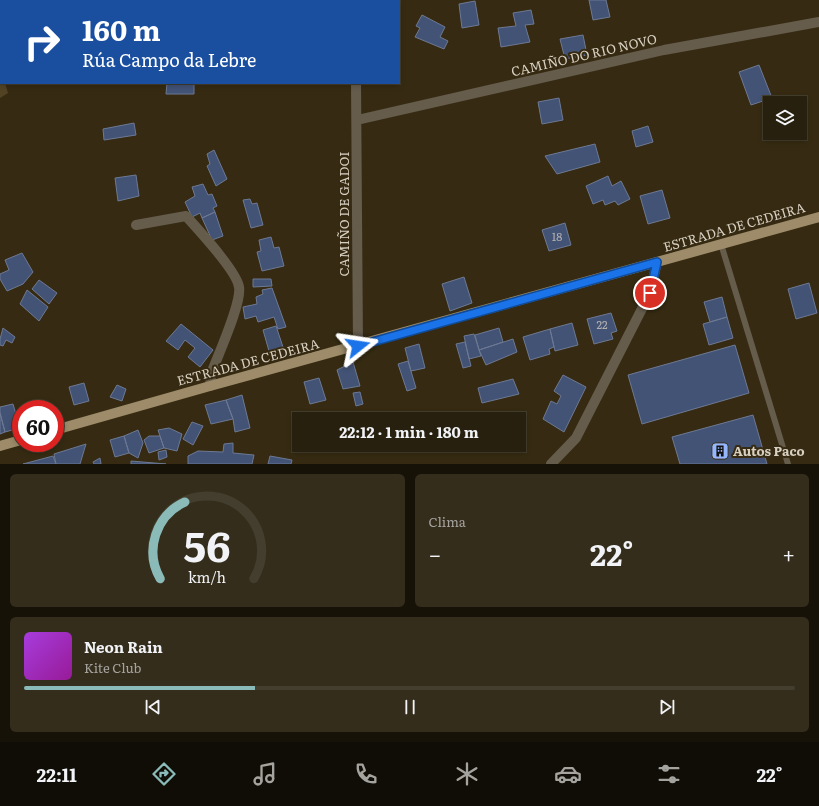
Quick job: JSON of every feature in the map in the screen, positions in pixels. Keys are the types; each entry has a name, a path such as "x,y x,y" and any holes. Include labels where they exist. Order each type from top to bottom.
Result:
{"main road":[{"name":"ESTRADA DE CEDEIRA","path":"64,427 819,217"},
{"path":"0,446 12,443"}],"street":[{"name":"CAMIÑO DO RIO NOVO","path":"357,120 664,50 819,22"},
{"name":"CAMIÑO DE GADOI","path":"356,84 358,346"},
{"path":"136,225 186,216 229,268 239,286 239,301 211,374 210,386"},
{"path":"551,464 576,438 650,293 657,262"}],"lane":[{"path":"721,244 788,464"}],"shaded area":[{"path":"0,84 5,84 8,93 0,98"}],"building":[{"path":"589,0 606,0 610,17 593,20"},
{"path":"475,1 479,25 462,28 459,4"},
{"path":"531,10 534,24 525,25 530,42 501,47 498,28 516,26 513,13"},
{"path":"422,15 445,27 440,37 448,41 444,49 415,37 420,28 416,26"},
{"path":"583,35 587,55 565,59 560,39"},
{"path":"759,65 771,96 763,96 763,101 751,105 739,72"},
{"path":"167,84 194,84 194,94 166,94"},
{"path":"559,98 563,120 542,124 538,102"},
{"path":"134,123 136,135 104,140 103,129"},
{"path":"648,126 653,142 636,147 632,131"},
{"path":"595,144 600,162 557,174 545,156"},
{"path":"214,150 227,179 216,186 207,166 210,164 207,154"},
{"path":"136,175 139,196 118,201 115,178"},
{"path":"608,176 612,186 621,181 630,199 618,205 615,201 605,205 603,200 593,204 586,186"},
{"path":"203,184 208,195 212,194 217,206 213,208 215,212 202,218 200,213 192,217 185,202 195,196 192,187"},
{"path":"662,190 670,218 648,224 640,196"},
{"path":"250,199 252,204 257,203 263,225 251,228 243,200"},
{"path":"215,212 223,236 212,240 202,218"},
{"path":"565,223 571,245 549,251 542,230"},
{"path":"271,237 274,248 279,247 284,266 262,271 257,252 261,251 259,240"},
{"path":"22,253 33,272 23,284 7,291 0,279 0,274 9,270 5,260"},
{"path":"464,277 472,303 450,311 442,284"},
{"path":"253,279 271,279 272,286 253,287"},
{"path":"39,280 57,293 49,304 32,289"},
{"path":"809,283 817,313 796,319 788,289"},
{"path":"272,288 286,327 278,329 274,317 258,322 256,316 245,319 243,307 257,304 256,297 263,294 262,290"},
{"path":"27,290 48,307 39,321 20,304"},
{"path":"722,297 727,317 710,322 704,302"},
{"path":"611,313 617,331 611,333 613,339 594,344 587,319"},
{"path":"727,317 733,338 709,345 703,324"},
{"path":"572,323 578,345 555,351 550,329"},
{"path":"181,324 213,350 200,367 188,357 195,348 185,340 178,350 166,341"},
{"path":"276,326 283,347 269,351 263,330"},
{"path":"3,328 15,337 12,343 6,340 3,346 0,345 0,339"},
{"path":"499,328 503,342 479,350 475,335"},
{"path":"550,329 554,347 549,349 550,354 530,360 523,337"},
{"path":"474,334 481,356 469,359 464,336"},
{"path":"513,339 517,352 486,365 479,350"},
{"path":"465,342 471,366 463,368 456,344"},
{"path":"419,344 425,368 411,371 405,348"},
{"path":"735,345 749,393 642,424 628,375"},
{"path":"408,361 416,388 407,391 398,364"},
{"path":"353,362 360,386 343,389 337,370"},
{"path":"563,375 586,387 564,432 543,419 551,401 557,404 561,396 554,391"},
{"path":"319,378 326,400 310,404 304,382"},
{"path":"513,379 519,394 482,403 478,388"},
{"path":"84,383 89,401 74,405 69,387"},
{"path":"117,385 126,389 122,401 110,397"},
{"path":"360,392 363,404 356,406 353,393"},
{"path":"242,395 250,428 235,432 233,419 226,400"},
{"path":"226,400 233,419 211,424 205,405"},
{"path":"12,404 12,430 5,432 0,407"},
{"path":"0,413 5,432 0,434"},
{"name":"Autos Paco","path":"753,415 767,464 680,464 672,437"},
{"path":"192,422 203,426 193,445 183,439"},
{"path":"169,428 182,434 177,451 164,448 158,430"},
{"path":"138,430 143,443 138,458 129,453 124,436"},
{"path":"124,436 129,453 115,457 110,440"},
{"path":"149,436 160,436 164,448 149,453 144,440"},
{"path":"233,443 233,453 254,455 252,464 188,464 188,456 198,451 223,452 224,444"},
{"path":"86,444 80,464 56,464 54,454"},
{"path":"166,450 167,457 159,460 158,452"},
{"path":"53,456 56,464 23,464"},
{"path":"270,456 292,460 291,464 268,464"},
{"path":"100,458 101,464 94,464 93,462"},
{"path":"131,461 166,464 131,464"}],"place":[{"name":"Autos Paco","path":"720,451"}],"route":[{"path":"358,346 657,262 650,293"}]}
